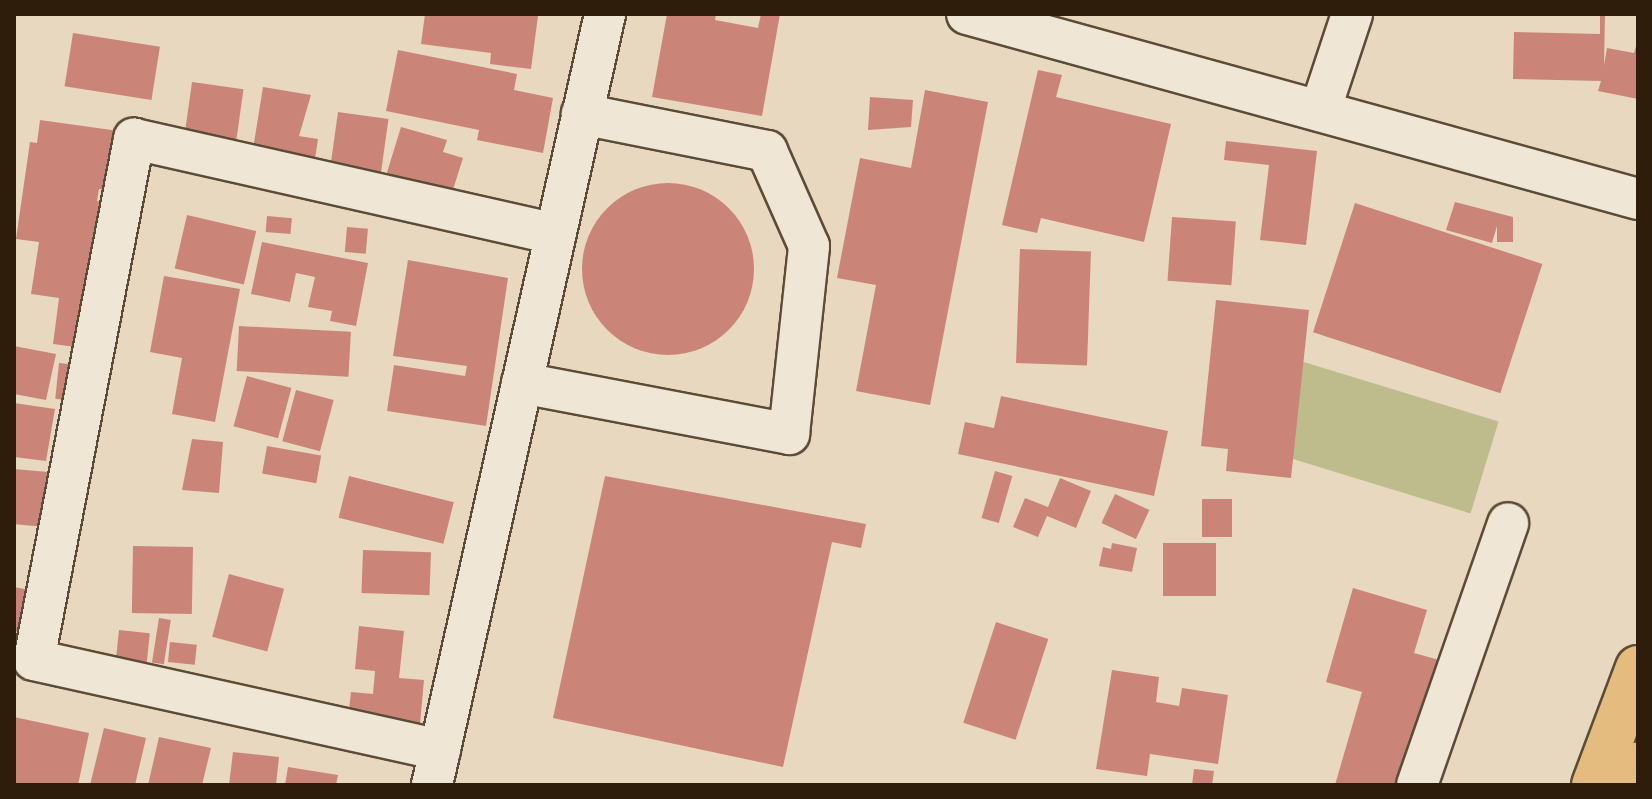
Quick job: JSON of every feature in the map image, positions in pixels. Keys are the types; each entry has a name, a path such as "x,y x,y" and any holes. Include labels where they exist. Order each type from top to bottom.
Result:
{"highway":[{"path":"1594,785 1638,663"},
{"path":"1630,785 1638,765"}],"street":[{"path":"555,234 134,139 34,660 436,767 605,14"},
{"path":"967,14 1638,199"},
{"path":"1320,111 1352,14"},
{"path":"522,383 789,434 809,246 767,151 582,114"},
{"path":"1417,785 1508,523"}],"shaded area":[{"path":"1271,352 1499,422 1471,513 1243,444"}],"building":[{"path":"425,14 538,16 531,69 490,64 491,53 421,44"},
{"path":"667,14 716,14 715,20 758,28 761,14 780,14 762,116 652,97"},
{"path":"1600,14 1605,14 1604,65 1607,48 1634,53 1638,39 1638,99 1598,91 1601,81 1513,79 1514,32 1600,34"},
{"path":"73,33 160,47 151,100 65,86"},
{"path":"398,50 517,74 514,90 553,98 543,153 477,140 479,130 386,111"},
{"path":"1038,70 1062,75 1056,97 1171,124 1144,242 1041,218 1037,233 1002,225"},
{"path":"192,82 243,89 235,149 184,141"},
{"path":"263,87 311,95 299,136 318,139 315,159 253,149"},
{"path":"925,90 988,102 930,405 856,391 876,285 837,278 860,158 911,168"},
{"path":"870,97 913,100 911,127 868,130"},
{"path":"338,112 389,119 380,181 329,174"},
{"path":"40,120 133,133 125,192 99,189 97,201 119,203 99,350 53,344 59,298 31,294 39,242 16,239 30,142 37,143"},
{"path":"401,127 447,140 443,152 463,158 450,199 385,179"},
{"path":"1226,141 1317,151 1306,245 1260,240 1269,165 1224,160"},
{"path":"668,183 701,190 729,208 747,236 754,269 747,302 729,330 701,348 668,355 635,348 607,330 589,302 582,269 589,236 607,208 635,190"},
{"path":"1455,202 1513,217 1513,242 1497,242 1497,226 1492,243 1446,230"},
{"path":"1355,203 1542,264 1500,393 1313,332"},
{"path":"187,215 256,231 244,285 175,269"},
{"path":"267,216 292,218 291,234 266,232"},
{"path":"1172,217 1236,221 1231,285 1168,281"},
{"path":"347,227 368,229 366,254 345,252"},
{"path":"262,242 368,263 356,326 330,321 332,311 308,307 315,277 296,273 290,302 251,294"},
{"path":"1020,249 1091,251 1087,365 1016,363"},
{"path":"408,260 508,278 486,426 387,411 394,365 465,376 467,366 393,356"},
{"path":"164,276 240,289 215,422 172,414 182,358 150,352"},
{"path":"1216,300 1309,310 1291,478 1226,471 1228,449 1201,446"},
{"path":"239,326 351,332 348,377 237,371"},
{"path":"14,346 56,354 46,400 14,394"},
{"path":"59,363 87,366 83,402 55,399"},
{"path":"247,376 291,388 278,438 234,426"},
{"path":"296,390 334,400 320,451 282,441"},
{"path":"1001,396 1168,431 1154,496 958,454 965,422 994,428"},
{"path":"14,403 55,409 46,461 14,457"},
{"path":"192,439 223,442 219,493 182,490"},
{"path":"267,446 321,456 316,483 262,474"},
{"path":"14,469 60,473 55,528 14,524"},
{"path":"995,471 1012,476 999,523 981,518"},
{"path":"349,476 454,502 443,544 339,518"},
{"path":"605,476 866,524 861,548 832,542 783,767 553,718"},
{"path":"1060,478 1091,491 1076,528 1047,516 1038,537 1013,527 1025,498 1048,507"},
{"path":"1115,494 1149,510 1136,539 1101,523"},
{"path":"1202,499 1232,499 1232,537 1202,537"},
{"path":"1112,543 1137,548 1132,572 1099,566 1103,547 1111,549"},
{"path":"1163,543 1216,543 1216,596 1163,596"},
{"path":"133,546 193,547 192,614 132,613"},
{"path":"363,550 431,552 429,595 361,593"},
{"path":"229,574 284,589 267,652 212,637"},
{"path":"14,587 35,591 26,634 14,631"},
{"path":"1353,588 1427,610 1414,653 1450,663 1414,785 1335,785 1362,692 1326,682"},
{"path":"159,618 171,620 164,664 152,662"},
{"path":"996,622 1048,639 1016,740 963,723"},
{"path":"359,626 404,631 399,678 424,680 419,735 347,728 351,692 373,694 375,671 355,669"},
{"path":"119,630 150,633 146,670 115,667"},
{"path":"170,642 197,645 195,665 168,662"},
{"path":"1112,670 1159,677 1156,702 1179,706 1182,688 1228,695 1218,764 1150,754 1147,776 1096,769"},
{"path":"14,717 89,733 78,785 14,785"},
{"path":"104,728 146,738 135,785 90,785"},
{"path":"159,737 211,748 202,785 148,785"},
{"path":"233,752 279,757 276,785 229,785"},
{"path":"288,767 338,775 336,785 285,785"},
{"path":"1194,769 1214,771 1212,785 1192,785"}]}
